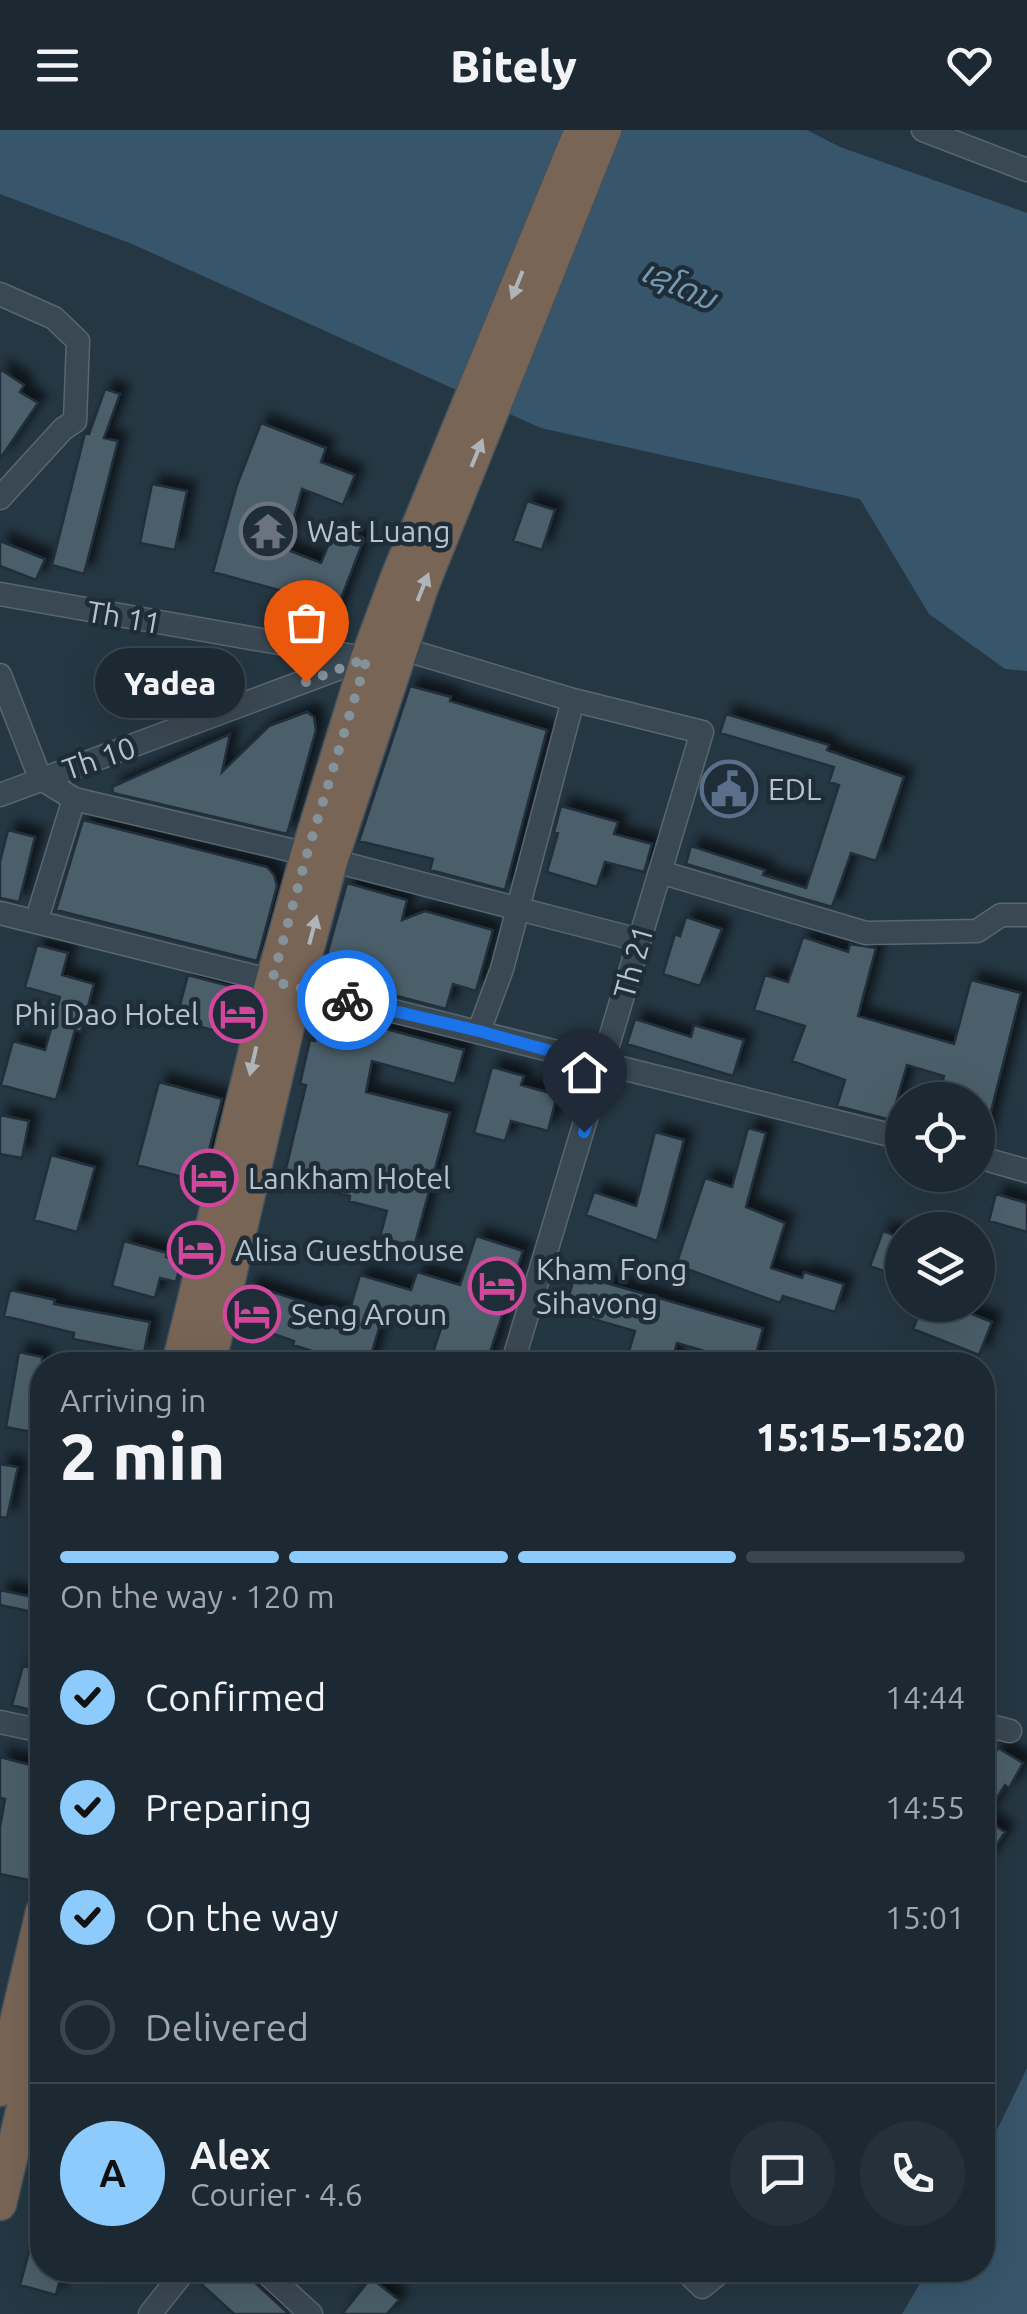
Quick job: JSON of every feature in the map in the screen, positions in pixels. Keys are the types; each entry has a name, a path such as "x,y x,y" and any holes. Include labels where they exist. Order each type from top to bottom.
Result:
{"highway":[{"path":"319,858 400,648 428,539 581,130"},
{"path":"182,1352 319,858 367,658 428,539 604,130"},
{"path":"213,1352 285,985"},
{"path":"0,2090 28,2035"},
{"path":"0,2204 28,2035"}],"street":[{"path":"923,130 1027,170"},
{"path":"0,294 54,318 78,341 75,421 0,498"},
{"name":"Th 11","path":"0,594 367,658"},
{"path":"400,648 573,700 502,969 479,1031"},
{"name":"Th 10","path":"0,795 367,658"},
{"path":"0,675 40,778 74,799 639,940"},
{"name":"Th 21","path":"516,1352 702,732 573,700"},
{"path":"36,922 74,799"},
{"path":"660,872 866,933 977,931 1002,916 1027,914"},
{"path":"0,913 885,1134"},
{"path":"995,1162 1027,1171"},
{"path":"0,1722 30,1728"},
{"path":"995,1727 1010,1730"},
{"path":"150,2314 175,2282"},
{"path":"275,2282 311,2314"}],"green space":[{"path":"125,647 174,656 174,665 125,669"},
{"path":"175,675 176,686 127,704 127,679"}],"water":[{"name":"ເຊໂດນ","path":"0,130 807,130 840,147 1027,213 1027,671 1005,669 929,614 860,499 541,428 132,244 0,194"},
{"path":"1027,2068 1027,2314 902,2314 921,2282 995,2282 995,2134"}],"building":[{"path":"0,369 24,385 20,392 38,403 0,459"},
{"path":"105,389 120,394 104,438 118,441 84,574 52,565 85,433 89,434"},
{"path":"261,423 326,448 321,462 355,475 343,505 302,489 285,549 321,563 335,528 364,539 332,622 292,607 297,595 213,572 237,485"},
{"path":"152,484 187,491 175,550 140,543"},
{"path":"527,501 555,510 542,550 513,541"},
{"path":"0,541 45,559 36,580 0,566"},
{"path":"410,686 547,730 505,890 430,870 433,859 359,841"},
{"path":"307,712 314,717 316,730 287,834 113,793 112,787 230,734 222,772 269,726"},
{"path":"726,714 829,745 827,750 904,777 876,861 851,853 832,907 686,864 691,846 806,888 839,785 829,782 834,767 720,733"},
{"path":"710,778 748,789 740,816 703,805"},
{"path":"561,806 618,822 614,834 652,844 644,872 605,862 597,887 547,872"},
{"path":"83,820 267,867 277,886 257,961 56,910"},
{"path":"8,830 35,837 19,902 0,898 0,862"},
{"path":"347,883 407,900 402,920 425,911 493,930 476,991 453,984 446,1009 321,976"},
{"path":"686,917 722,929 700,986 663,974 675,934 680,936"},
{"path":"803,937 848,952 850,944 876,948 858,1016 954,1044 971,980 1021,993 995,1096 995,1082 942,1082 944,1076 907,1065 902,1082 885,1082 885,1118 837,1106 845,1080 792,1061 805,1026 754,1010 765,975 788,982"},
{"path":"37,945 68,953 62,975 94,984 81,1032 75,1030 56,1100 1,1085 13,1041 45,1050 60,997 25,987"},
{"path":"188,975 241,989 247,997 238,1037 176,1020"},
{"path":"338,1016 464,1050 455,1084 372,1061 366,1092 450,1113 414,1247 380,1237 387,1211 349,1201 350,1196 283,1181 306,1085 300,1084 310,1040 315,1041 318,1027"},
{"path":"635,1019 691,1037 694,1025 744,1040 733,1076 627,1044"},
{"path":"492,1067 524,1076 521,1085 557,1095 548,1131 511,1121 505,1141 474,1133"},
{"path":"159,1082 222,1099 201,1182 137,1165"},
{"path":"0,1115 29,1121 22,1158 0,1154"},
{"path":"748,1128 766,1133 746,1207 785,1223 771,1268 802,1278 804,1272 844,1284 835,1312 783,1296 780,1303 676,1265 705,1178 732,1187"},
{"path":"655,1132 684,1140 657,1241 586,1215 594,1192 636,1206"},
{"path":"51,1155 95,1167 77,1232 34,1220"},
{"path":"996,1194 1027,1203 1027,1232 995,1223 995,1212 991,1212"},
{"path":"883,1231 885,1232 885,1272 870,1266"},
{"path":"476,1236 523,1251 490,1352 433,1352 442,1325 385,1308 372,1352 315,1352 240,1319 250,1285 348,1316 360,1275 411,1290 417,1272 460,1285"},
{"path":"124,1241 181,1261 176,1282 160,1278 155,1298 112,1286"},
{"path":"575,1274 763,1328 757,1352 708,1352 677,1343 675,1352 629,1352 635,1331 565,1311"},
{"path":"10,1290 55,1300 54,1304 150,1322 144,1352 139,1352 73,1339 74,1333 4,1316"},
{"path":"916,1322 992,1322 980,1352 913,1329"},
{"path":"19,1352 30,1354 30,1432 6,1427"},
{"path":"0,1464 18,1467 7,1518 0,1517"},
{"path":"0,1590 30,1596 30,1611 0,1605"},
{"path":"30,1655 30,1710 12,1705 23,1666 27,1667"},
{"path":"998,1748 1023,1763 1009,1788 1005,1785 995,1801"},
{"path":"0,1757 30,1765 30,1880 0,1874 0,1827 5,1799 0,1798"},
{"path":"995,1825 1005,1832 995,1848"},
{"path":"29,2252 30,2282 59,2282 56,2295 20,2285"},
{"path":"254,2282 289,2314 234,2314 200,2283"},
{"path":"368,2282 376,2282 399,2300 387,2314 342,2314"}],"way so far":[{"path":"306,682 367,658 272,981 347,1000"}],"place":[{"name":"Wat Luang","path":"268,531"},
{"name":"Yadea","path":"306,682"},
{"name":"EDL","path":"729,789"},
{"name":"Phi Dao Hotel","path":"238,1014"},
{"name":"Lankham Hotel","path":"209,1178"},
{"name":"Alisa Guesthouse","path":"196,1250"},
{"name":"Kham Fong Sihavong","path":"497,1286"},
{"name":"Seng Aroun","path":"252,1314"}],"route":[{"path":"347,1000 604,1066 584,1132"}]}
